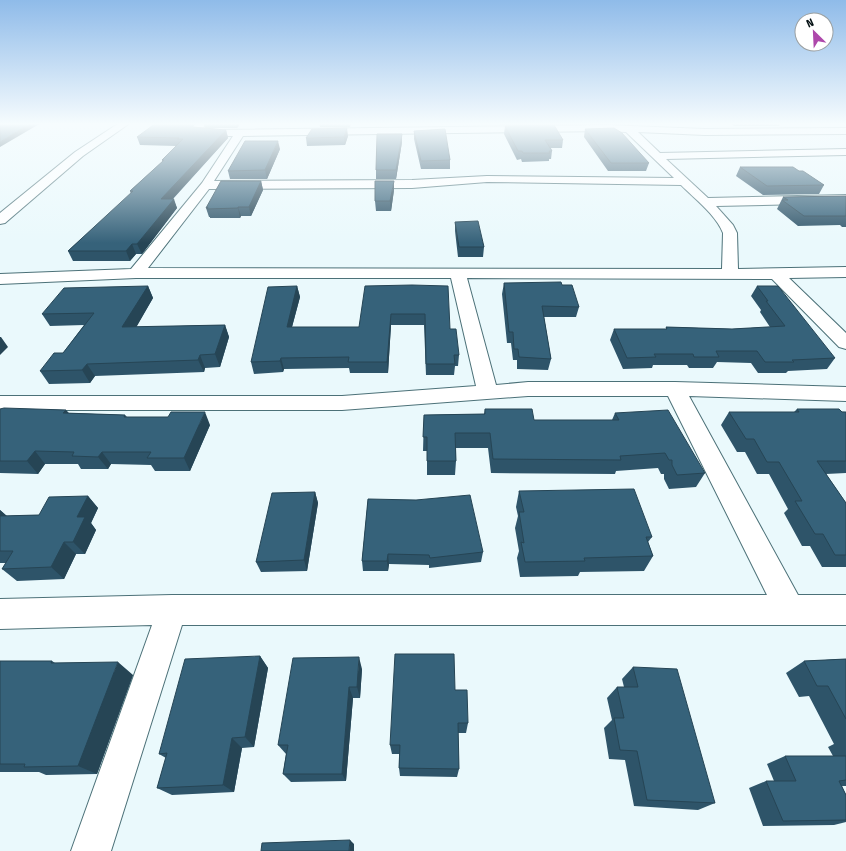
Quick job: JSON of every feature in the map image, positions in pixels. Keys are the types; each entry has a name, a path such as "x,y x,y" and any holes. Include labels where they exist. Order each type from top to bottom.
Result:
{"street":[{"path":"0,220 69,163"},
{"path":"136,273 206,186 221,163"},
{"path":"664,163 705,202 728,228 730,233 730,274"},
{"path":"206,186 412,184 487,179 683,182"},
{"path":"705,202 846,198"},
{"path":"0,279 136,273 776,274 846,272"},
{"path":"458,274 487,391"},
{"path":"776,274 846,343"},
{"path":"0,403 342,403 398,400 487,391 528,389 675,389 846,394"},
{"path":"675,389 790,611"},
{"path":"0,614 172,610 846,610"},
{"path":"91,851 172,610"}],"building":[{"path":"161,163 195,163 161,199 174,199 137,244 132,244 126,251 68,251 133,191 130,191"},
{"path":"233,163 268,163 265,170 228,171"},
{"path":"376,163 397,163 396,170 376,170"},
{"path":"611,163 649,163 611,163"},
{"path":"740,167 793,167 799,171 803,171 824,185 767,186"},
{"path":"221,181 261,181 249,207 207,209 208,207 206,208"},
{"path":"375,181 394,181 390,201 375,201"},
{"path":"846,196 846,216 804,216 782,200 788,200 783,197"},
{"path":"478,221 484,247 459,247 455,222"},
{"path":"561,282 562,285 572,285 579,307 542,306 551,359 519,357 518,349 514,349 513,332 509,332 504,283"},
{"path":"148,286 122,327 225,325 215,354 200,355 198,360 87,364 82,370 40,371 54,353 63,353 94,313 42,314 64,288"},
{"path":"297,286 287,327 359,327 365,286 448,286 450,329 456,329 459,355 454,355 455,364 426,364 425,314 391,314 387,362 348,362 349,357 281,358 280,361 251,362 268,287"},
{"path":"757,286 778,286 835,358 792,360 794,362 765,362 757,351 716,351 719,357 694,357 693,354 654,354 656,357 627,358 614,329 667,329 666,327 732,329 785,326 766,301 768,301"},
{"path":"0,409 66,410 63,413 125,415 124,417 168,417 171,412 205,412 184,458 147,458 151,452 102,452 98,457 72,456 74,452 35,451 27,461 0,461"},
{"path":"485,409 532,409 534,420 619,420 615,413 668,410 705,473 677,475 672,465 672,460 669,460 665,453 620,456 621,460 493,459 490,433 455,433 456,461 427,461 427,437 423,437 424,415 485,414"},
{"path":"797,409 839,409 842,412 846,412 846,461 817,461 846,503 846,555 835,555 823,534 815,534 795,501 802,501 779,462 767,462 754,439 746,439 729,412 799,412"},
{"path":"634,489 652,537 646,537 653,556 584,558 585,561 525,562 521,542 524,543 519,512 524,512 519,491"},
{"path":"315,492 304,560 256,562 272,493"},
{"path":"470,495 483,552 430,558 429,555 388,554 387,561 362,561 368,499 416,500"},
{"path":"88,496 77,517 85,517 73,542 64,542 51,567 2,569 13,551 0,551 0,516 39,515 49,497"},
{"path":"395,654 454,654 455,690 467,690 468,723 458,723 459,769 399,768 400,745 390,745"},
{"path":"260,656 245,737 232,738 223,785 157,788 167,753 159,754 185,659"},
{"path":"359,657 357,687 349,687 342,774 283,774 288,745 278,745 293,658"},
{"path":"846,659 846,719 828,686 817,686 804,661"},
{"path":"0,661 52,661 51,663 118,662 78,766 24,767 25,764 0,764"},
{"path":"633,667 677,669 715,803 647,800 637,751 620,750 614,718 624,718 617,687 638,687"},
{"path":"785,756 846,756 846,780 839,781 846,795 846,820 783,821 766,781 796,781"},
{"path":"350,840 349,851 261,851 262,843"}]}
